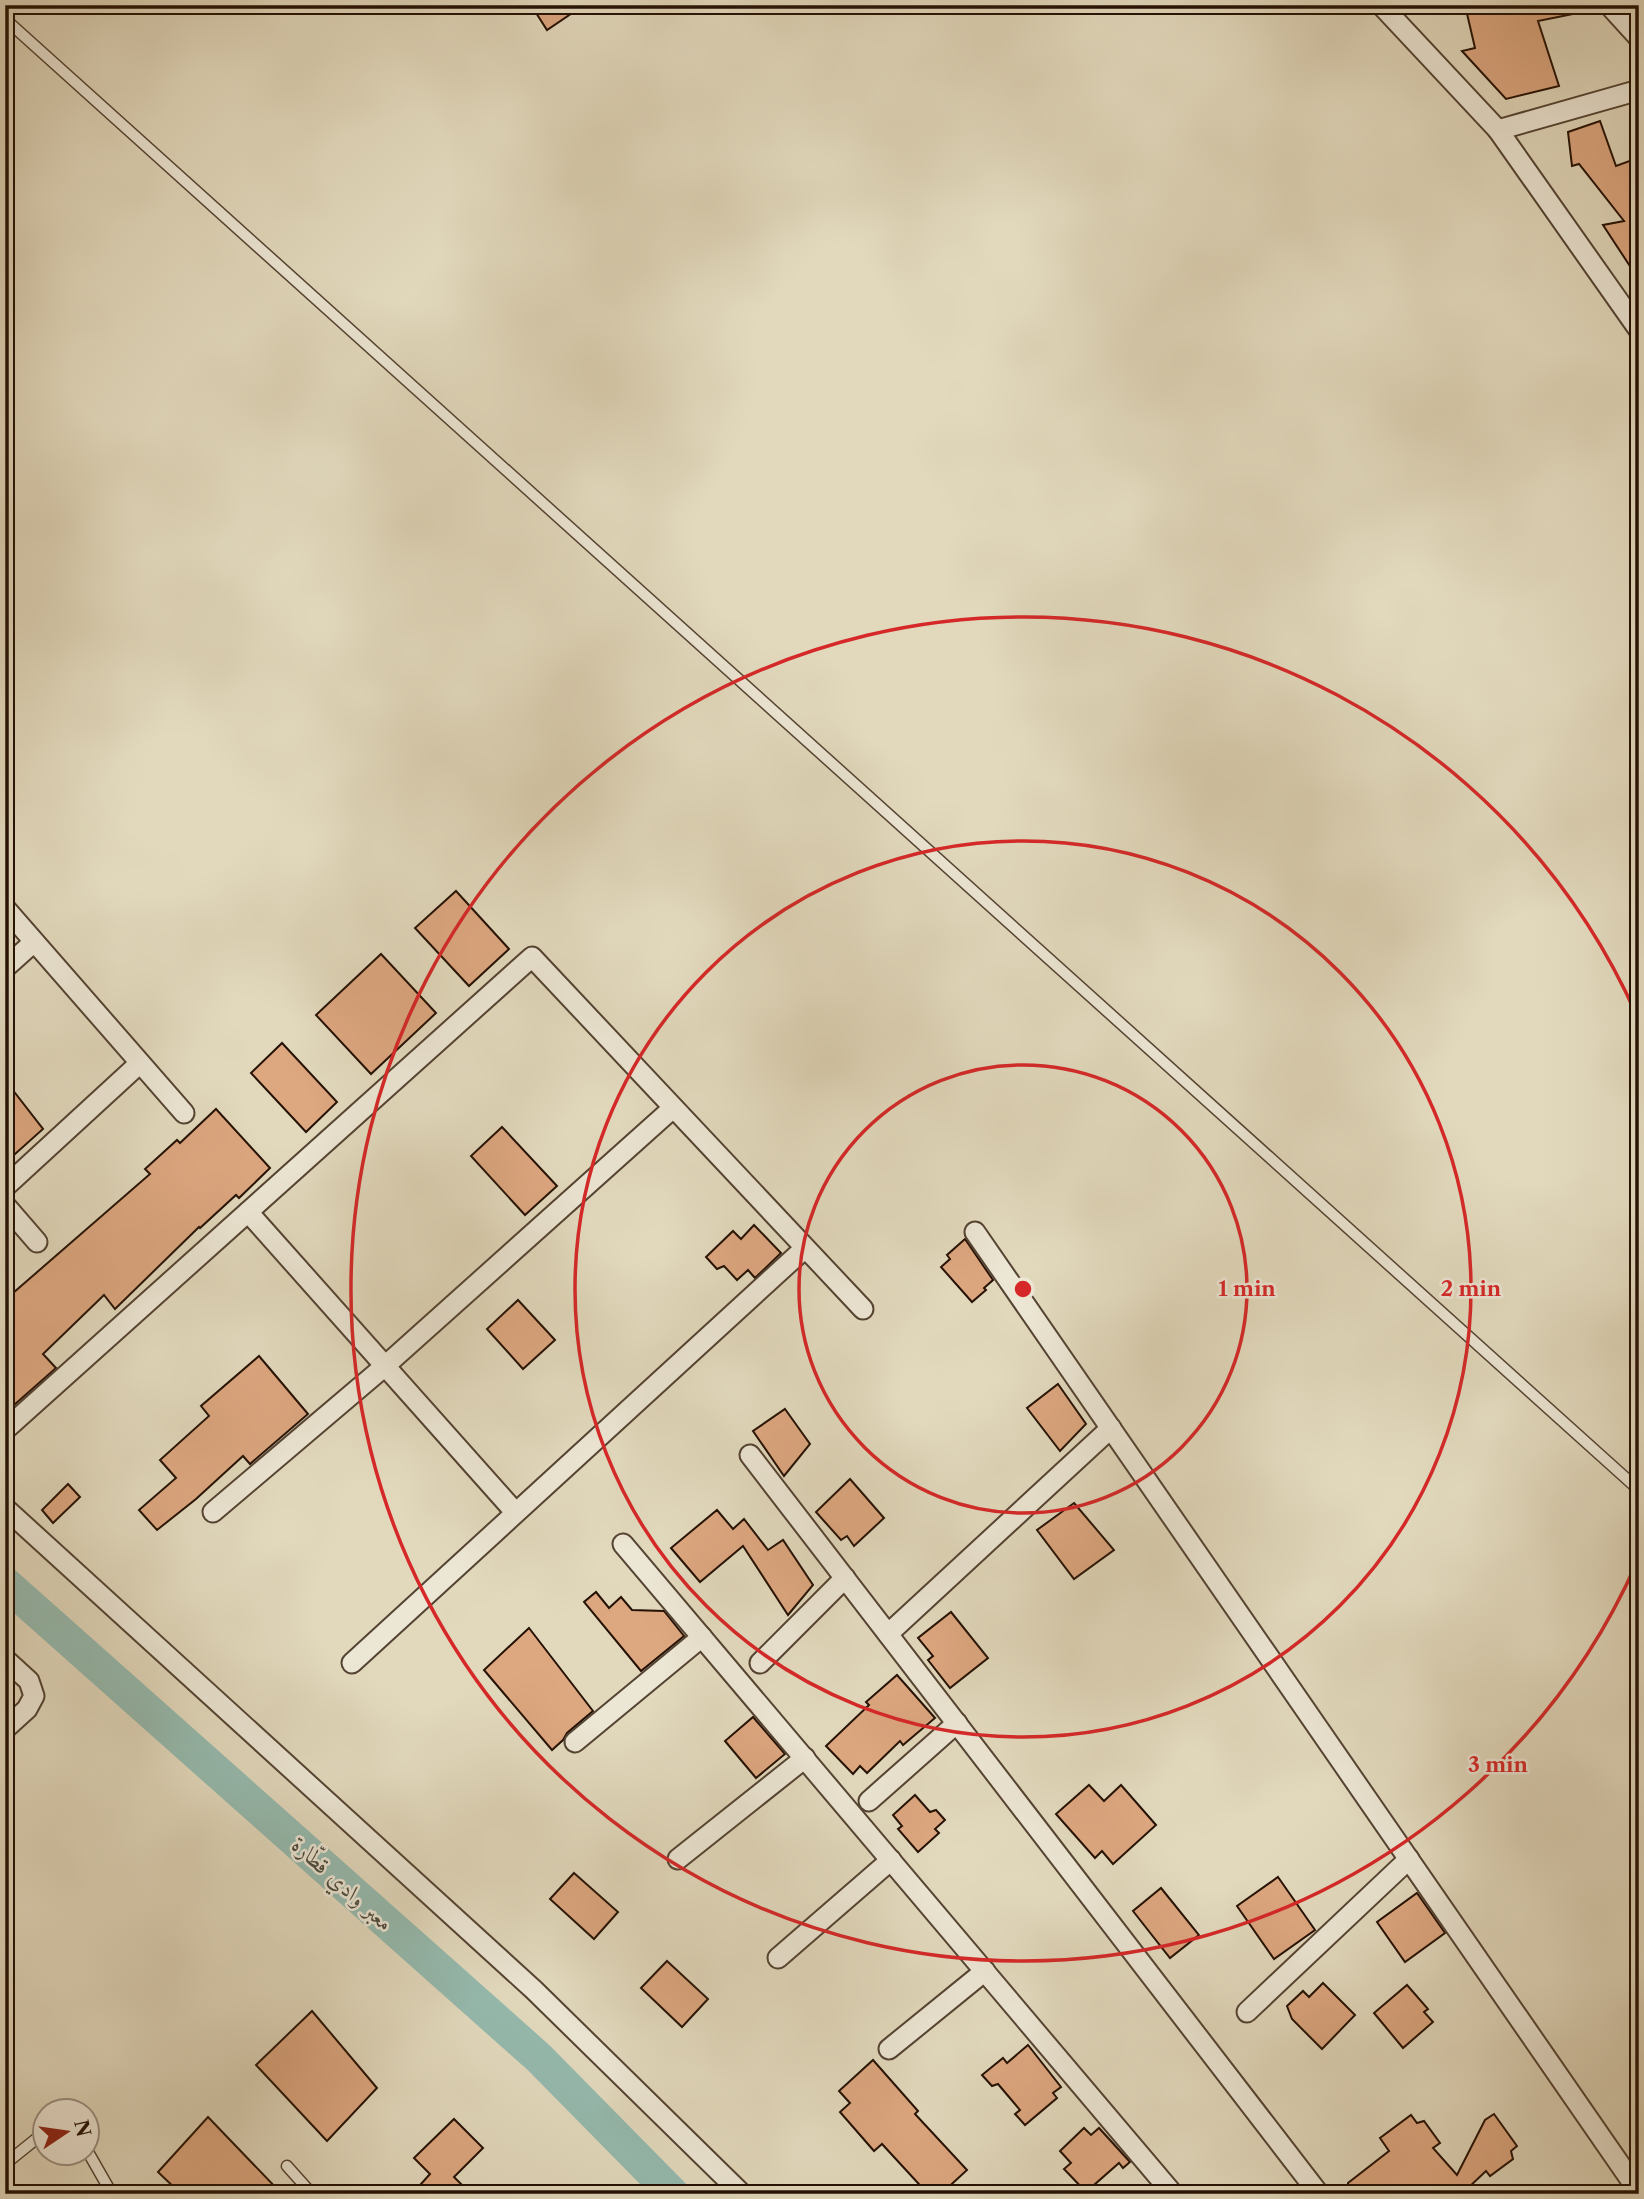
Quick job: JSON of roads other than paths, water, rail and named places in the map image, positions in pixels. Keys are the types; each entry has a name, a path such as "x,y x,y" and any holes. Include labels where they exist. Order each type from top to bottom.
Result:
{"street":[{"path":"1381,5 1498,130 1639,330"},
{"path":"1609,5 1639,38"},
{"path":"1498,130 1639,90"},
{"path":"5,908 184,1113"},
{"path":"5,968 34,942"},
{"path":"5,1430 532,957 863,1309"},
{"path":"5,1187 140,1063"},
{"path":"214,1512 385,1366 673,1108"},
{"path":"5,1205 37,1242"},
{"path":"248,1212 514,1512"},
{"path":"975,1232 1639,2192"},
{"path":"352,1663 804,1249"},
{"path":"888,1634 1111,1428"},
{"path":"750,1455 1319,2194"},
{"path":"5,1508 524,1981 742,2194"},
{"path":"623,1544 1173,2194"},
{"path":"760,1663 845,1578"},
{"path":"575,1742 702,1637"},
{"path":"5,1659 29,1681 34,1696 27,1709 5,1728"},
{"path":"869,1801 957,1723"},
{"path":"678,1859 805,1758"},
{"path":"1247,2012 1409,1859"},
{"path":"778,1958 891,1860"},
{"path":"889,2049 985,1971"}],"lane":[{"path":"5,19 1639,1490"},
{"path":"5,2164 32,2142"},
{"path":"287,2165 312,2194"},
{"path":"97,2168 112,2194"}],"waterway":[{"name":"معبر وادي قطّارة","path":"5,1583 539,2058 673,2194"}]}
